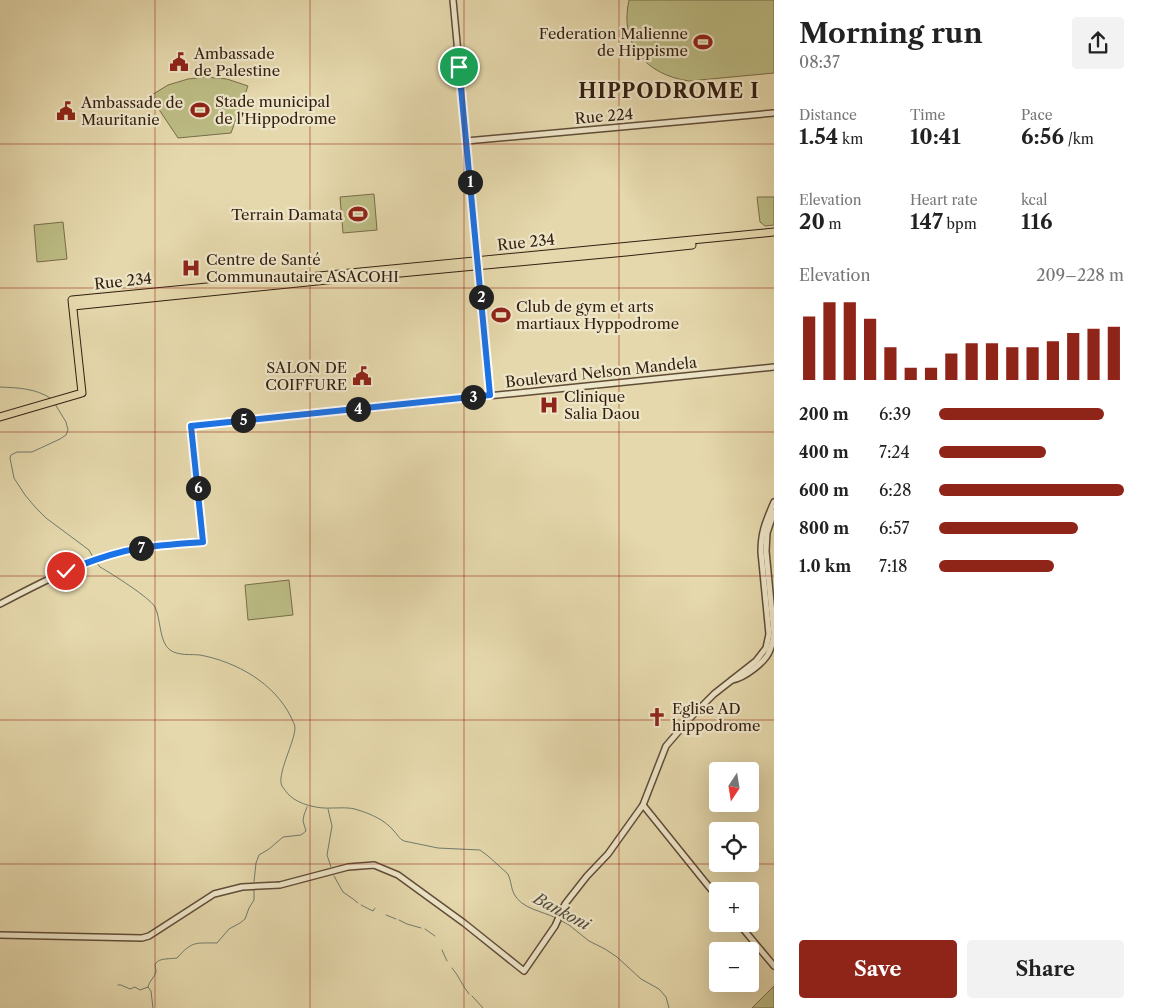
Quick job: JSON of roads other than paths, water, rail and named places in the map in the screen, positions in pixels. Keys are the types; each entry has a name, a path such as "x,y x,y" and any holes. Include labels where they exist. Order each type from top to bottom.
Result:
{"main road":[{"name":"Rue 234","path":"0,417 82,393 73,303 774,234"}],"street":[{"path":"453,0 490,395"},
{"name":"Rue 224","path":"466,142 774,113"},
{"name":"Boulevard Nelson Mandela","path":"0,604 76,567 126,550 203,542 191,426 774,367"},
{"path":"0,935 142,938 149,936 214,894 252,886 280,884 348,867 366,865 379,866 398,875 464,923 524,971 555,926 565,904 587,876 608,854 643,805 666,746 692,716 737,675 756,661 766,646 769,634 761,540 774,502"},
{"path":"732,680 739,678 766,657 771,650 774,634 766,533 774,512"},
{"path":"643,805 709,887"},
{"path":"746,932 774,966"}],"waterway":[{"name":"Bankoni","path":"0,387 20,388 46,395 52,399"},
{"name":"Bankoni","path":"55,404 66,422 68,430 66,435 32,452 17,452 11,455 14,478 36,508 46,518 89,550 94,559"},
{"name":"Bankoni","path":"96,562 100,567 146,598 155,607 164,642 170,650 181,654 214,658 227,663 253,676 275,694 284,705 295,727 283,767 281,781 282,786 293,798 315,807 352,808 368,813 390,827 404,841 438,848 480,850 508,874 514,894 522,903 556,918"},
{"path":"254,882 259,855 283,837 301,835 306,831 303,821 307,807"},
{"path":"328,809 332,826 327,855 331,867"},
{"path":"334,876 343,892 358,903"},
{"path":"118,985 130,989 135,987 140,990 148,987 156,972 155,965 158,961 177,958 186,948 194,944 217,943 229,929 245,919 254,900 254,889"},
{"path":"361,905 373,911 375,908"},
{"path":"386,915 396,919"},
{"path":"399,920 421,928"},
{"name":"Bankoni","path":"560,920 589,941 617,957 641,979 659,989 666,997 669,1008"},
{"path":"425,929 435,936"},
{"path":"442,950 447,961"},
{"path":"452,968 469,994"},
{"path":"148,987 151,991 153,1008"},
{"path":"472,996 483,1008"}],"place":[{"name":"Federation Malienne de Hippisme","path":"703,42"},
{"name":"Ambassade de Palestine","path":"179,62"},
{"name":"Stade municipal de l'Hippodrome","path":"200,110"},
{"name":"Ambassade de Mauritanie","path":"66,111"},
{"name":"Terrain Damata","path":"358,214"},
{"name":"Centre de Santé Communautaire ASACOHI","path":"191,268"},
{"name":"Club de gym et arts martiaux Hyppodrome","path":"501,315"},
{"name":"SALON DE COIFFURE","path":"362,376"},
{"name":"Clinique Salia Daou","path":"549,405"},
{"name":"Eglise AD hippodrome","path":"657,717"}],"district":[{"name":"HIPPODROME I","path":"669,91"}]}
